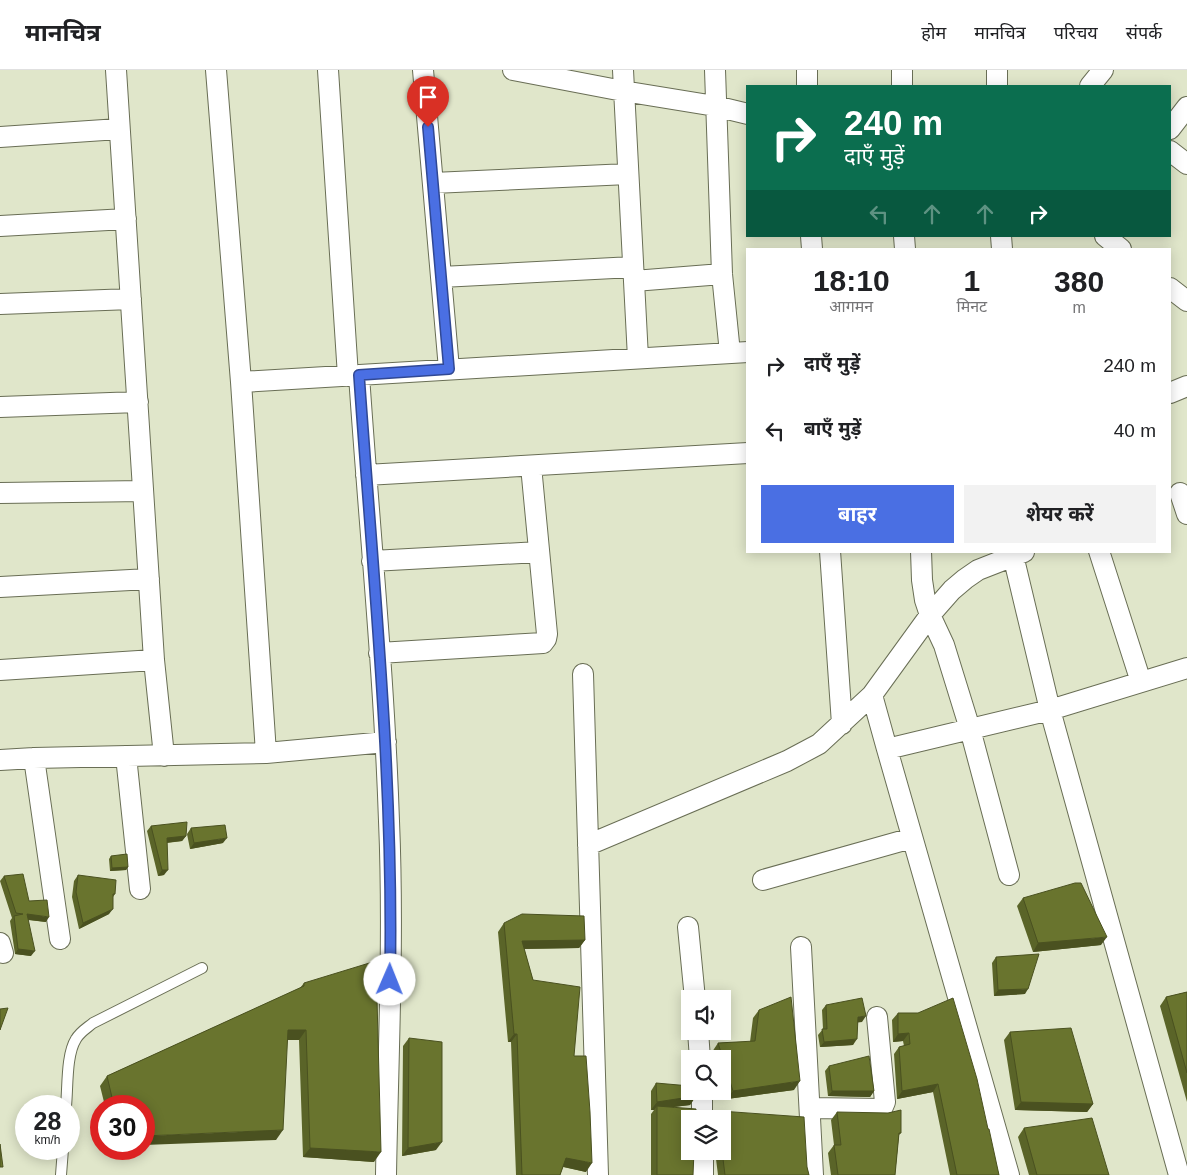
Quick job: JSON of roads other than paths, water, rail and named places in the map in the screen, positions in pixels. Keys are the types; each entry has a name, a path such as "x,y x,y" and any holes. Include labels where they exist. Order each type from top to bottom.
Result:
{"street":[{"path":"116,70 142,491 154,660 164,756"},
{"path":"216,70 242,382 266,753"},
{"path":"328,70 354,376 366,475 386,742 391,921 386,1175"},
{"path":"423,70 449,369"},
{"path":"518,70 623,91 715,106 746,114"},
{"path":"623,70 638,358"},
{"path":"242,382 739,352 722,274 714,70"},
{"path":"807,70 807,85"},
{"path":"902,70 902,85"},
{"path":"997,70 997,85"},
{"path":"1091,85 1103,70"},
{"path":"1171,127 1187,107"},
{"path":"0,137 119,129"},
{"path":"1171,152 1187,164"},
{"path":"433,184 628,174"},
{"path":"0,226 126,219"},
{"path":"1106,237 1120,248"},
{"path":"441,277 722,274"},
{"path":"1171,289 1187,301"},
{"path":"0,304 131,299"},
{"path":"1171,393 1187,386"},
{"path":"0,407 138,402"},
{"path":"366,475 746,453"},
{"path":"379,653 543,643 547,634 531,466"},
{"path":"0,493 142,491"},
{"path":"1179,493 1187,514"},
{"path":"372,561 539,552"},
{"path":"830,553 842,724"},
{"path":"921,553 922,580 930,615 944,645 970,729 1009,876"},
{"path":"588,845 787,761 818,744 872,695 930,615 952,590 965,578 978,570 1016,553 1050,710 1178,1175"},
{"path":"1100,553 1141,682"},
{"path":"0,587 149,579"},
{"path":"0,670 154,660"},
{"path":"886,749 1050,710 1187,668"},
{"path":"583,674 598,1175"},
{"path":"872,695 1008,1175"},
{"path":"0,760 266,753 386,742"},
{"path":"126,756 140,889"},
{"path":"34,758 60,939"},
{"path":"763,880 912,838"},
{"path":"688,927 694,990"},
{"path":"801,948 812,1175"},
{"path":"810,1108 882,1109 885,1102 877,1017"},
{"path":"703,1160 703,1175"}],"lane":[{"path":"67,1095 71,1051 76,1039 82,1032 93,1023 202,968"},
{"path":"61,1175 62,1160"}]}
